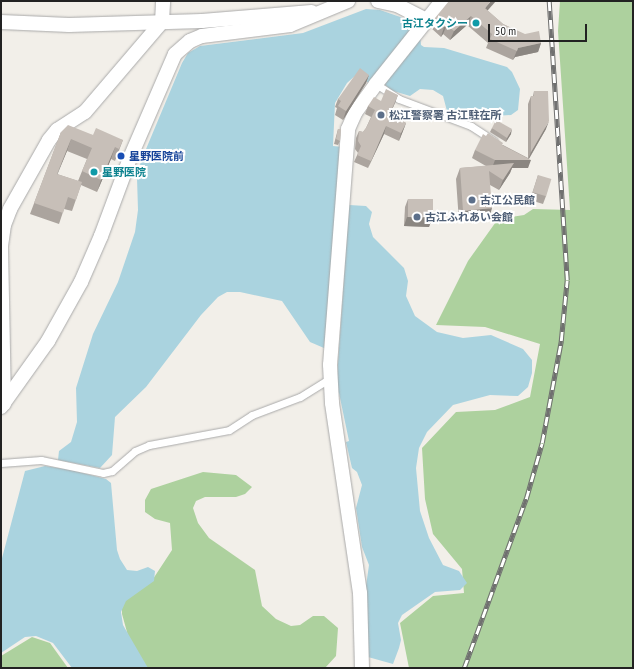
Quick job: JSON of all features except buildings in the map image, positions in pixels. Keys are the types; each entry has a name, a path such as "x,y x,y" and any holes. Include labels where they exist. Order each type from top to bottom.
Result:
{"street":[{"path":"3,406 1,246 4,225 10,209 49,140 57,130 85,112 162,22 163,1"},
{"path":"1,22 69,25 162,22 317,7 348,1"},
{"path":"378,1 397,5 426,20"},
{"path":"362,668 360,594 330,378 348,129 355,113 376,84 442,1"},
{"path":"3,406 48,341 81,282 101,236 130,158 175,54 190,41 202,36 290,25 317,7"}],"lane":[{"path":"376,84 398,99 471,126 500,144"},
{"path":"1,463 41,460 103,473 112,471 136,451 149,445 229,430 252,415 300,397 330,378"}],"green space":[{"path":"560,1 633,1 633,668 409,668 400,623 433,596 464,593 462,569 433,534 425,499 422,448 456,412 495,410 530,397 540,344 485,327 436,325 468,261 498,219 524,215 533,209 570,210 558,31"},
{"path":"203,472 236,475 252,487 245,494 236,497 205,497 196,501 193,508 198,523 209,538 255,570 262,606 276,619 291,626 300,625 313,616 324,616 338,628 336,656 325,668 144,668 130,643 122,614 122,603 153,579 172,550 170,523 155,519 145,512 145,500 151,489"},
{"path":"32,637 50,643 68,668 1,668 1,656"}],"water":[{"path":"366,9 380,10 409,20 411,33 369,83 356,75 347,83 335,103 333,146 343,147 324,348 310,342 282,301 240,292 227,292 218,297 201,315 146,387 115,417 112,455 100,468 58,460 59,451 71,442 77,422 76,388 93,334 118,282 135,232 138,210 137,178 141,161 182,63 188,53 200,46 303,33"},
{"path":"420,35 421,45 424,47 444,48 507,67 512,72 520,89 518,110 511,115 494,116 470,110 447,111 443,96 433,90 420,89 410,96 390,90 382,81"},
{"path":"349,205 366,206 372,212 369,224 373,237 404,268 408,281 406,296 415,316 437,332 463,338 491,335 523,349 532,360 532,373 528,387 518,396 490,395 453,405 427,432 419,448 416,468 420,511 429,538 443,565 459,571 467,583 460,590 435,592 402,615 398,623 401,640 393,664 368,657 366,586 369,565 362,547 356,508 362,485 357,472 352,468 346,442 349,441 339,393 336,392"},
{"path":"45,466 71,470 106,479 111,483 117,550 120,559 127,570 137,571 148,567 155,571 154,581 126,601 121,612 123,625 148,668 72,668 53,643 36,636 25,637 1,653 1,562 25,471"}],"railway":[{"path":"464,668 526,499 542,443 561,341 567,280 549,1"}],"place":[{"name":"古江タクシー","path":"476,23"},
{"name":"松江警察署 古江駐在所","path":"381,115"},
{"name":"星野医院前","path":"121,156"},
{"name":"星野医院","path":"94,172"},
{"name":"古江公民館","path":"472,200"},
{"name":"古江ふれあい会館","path":"417,217"}]}
